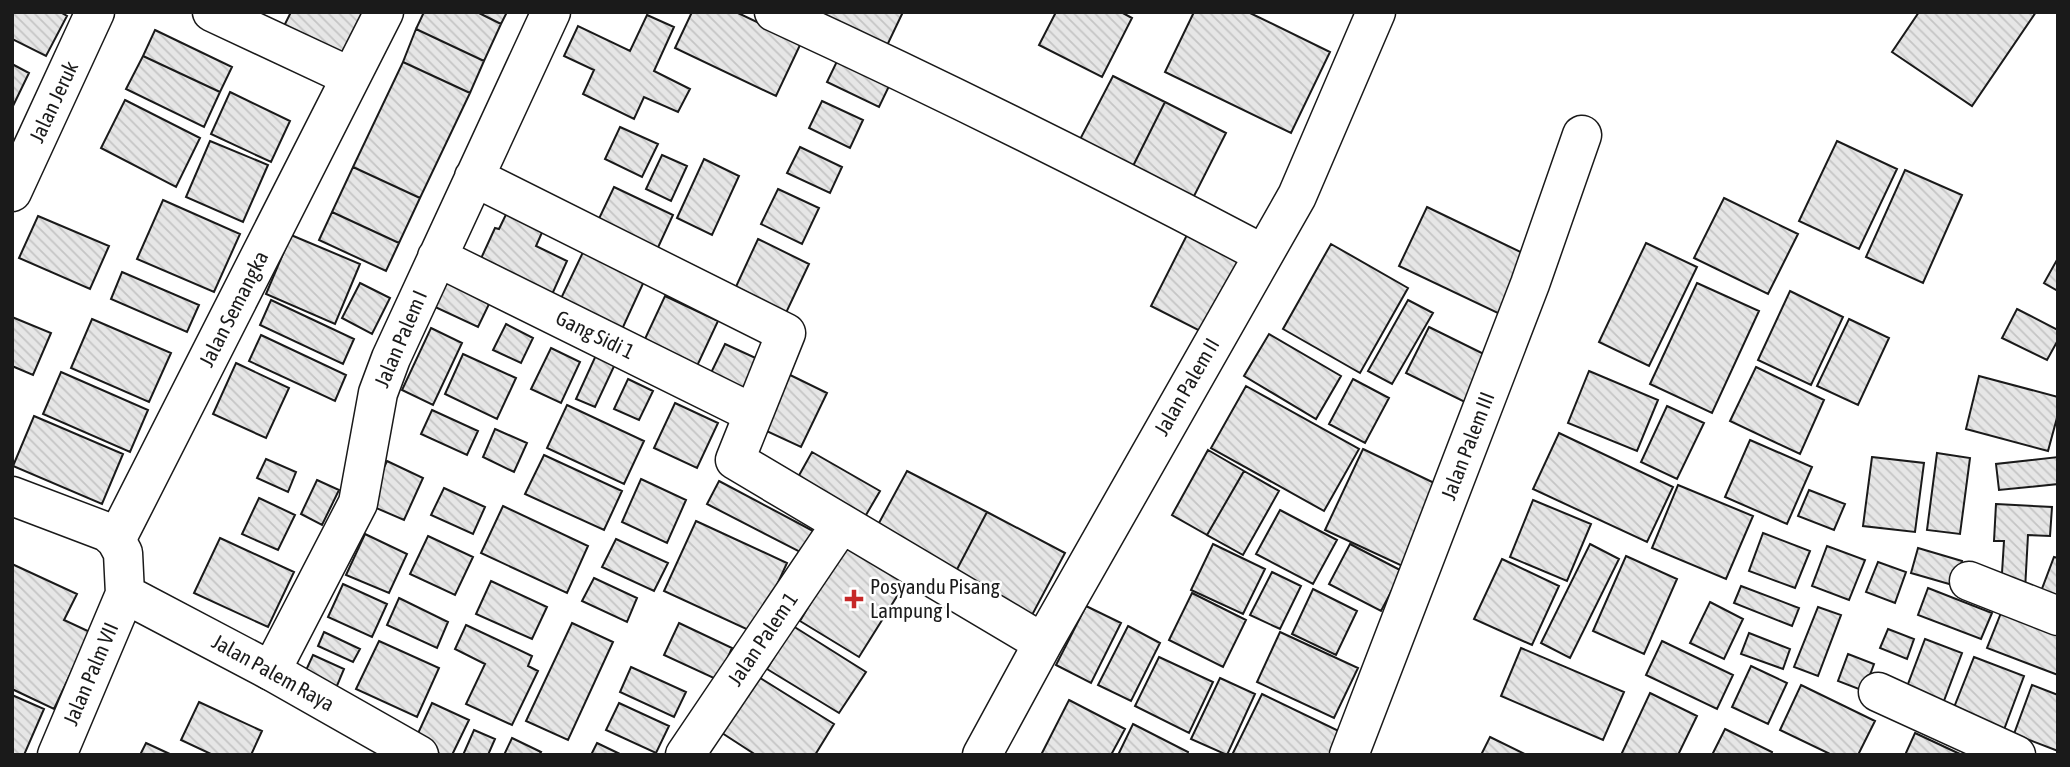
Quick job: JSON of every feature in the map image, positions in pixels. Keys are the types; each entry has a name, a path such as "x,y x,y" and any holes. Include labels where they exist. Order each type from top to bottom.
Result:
{"street":[{"name":"Jalan Jeruk","path":"12,192 95,12"},
{"path":"212,12 351,77"},
{"name":"Jalan Semangka","path":"116,540 384,12"},
{"name":"Jalan Palem I","path":"271,671 358,503 378,393 391,358 551,12"},
{"path":"774,12 1112,174 1263,254"},
{"name":"Jalan Palem II","path":"982,755 1297,196 1376,12"},
{"name":"Jalan Palem III","path":"1358,752 1582,135"},
{"path":"474,177 786,333 735,460 1043,643"},
{"name":"Gang Sidi 1","path":"437,257 752,413"},
{"path":"12,496 107,532 116,540 123,553 125,594"},
{"name":"Jalan Palem 1","path":"685,755 841,524"},
{"path":"1969,582 2058,616"},
{"name":"Jalan Palem Raya","path":"125,594 271,671 419,755"},
{"name":"Jalan Palm VII","path":"57,755 125,594"},
{"path":"1878,692 2016,755"}],"building":[{"path":"12,12 60,12 67,16 46,56 12,39"},
{"path":"291,12 373,12 349,64 281,32"},
{"path":"424,12 477,12 501,24 484,61 416,29"},
{"path":"477,12 507,12 501,24"},
{"path":"692,12 736,12 801,43 776,96 675,48"},
{"path":"823,12 903,12 882,56 816,25"},
{"path":"1056,12 1121,12 1132,18 1102,77 1039,45"},
{"path":"1194,12 1248,12 1330,52 1291,133 1165,72"},
{"path":"1919,12 2036,12 1972,106 1892,52"},
{"path":"647,15 674,27 654,71 690,89 678,112 644,97 634,119 583,94 594,70 564,56 578,26 630,51"},
{"path":"416,29 484,61 470,93 403,62"},
{"path":"155,30 232,67 220,92 143,56"},
{"path":"840,55 892,80 879,107 827,82"},
{"path":"143,56 220,92 204,127 126,89"},
{"path":"403,62 470,93 420,198 353,167"},
{"path":"12,64 29,73 12,108"},
{"path":"1113,76 1165,102 1129,174 1076,147"},
{"path":"230,92 290,121 271,162 211,134"},
{"path":"125,100 200,138 176,187 101,148"},
{"path":"822,101 863,120 850,148 809,128"},
{"path":"1165,102 1226,133 1190,204 1129,174"},
{"path":"620,127 658,144 642,177 605,159"},
{"path":"210,141 268,165 243,222 186,197"},
{"path":"1837,141 1897,169 1859,249 1799,221"},
{"path":"800,147 842,167 830,193 787,173"},
{"path":"662,155 687,166 671,201 646,189"},
{"path":"704,159 739,176 712,235 677,218"},
{"path":"353,167 420,198 399,243 332,212"},
{"path":"1905,170 1962,195 1923,283 1866,257"},
{"path":"614,187 673,215 655,254 595,227"},
{"path":"778,189 819,208 802,244 761,224"},
{"path":"1724,198 1798,234 1768,294 1694,258"},
{"path":"163,200 240,234 214,292 137,259"},
{"path":"512,202 548,219 536,246 567,261 550,299 478,265 495,228 499,229"},
{"path":"1427,207 1529,256 1502,315 1399,266"},
{"path":"332,212 399,243 386,271 319,240"},
{"path":"38,216 109,246 90,289 19,258"},
{"path":"1191,227 1250,258 1210,336 1151,306"},
{"path":"291,235 360,264 335,324 266,294"},
{"path":"758,239 809,264 785,315 734,291"},
{"path":"1646,243 1697,267 1649,366 1599,342"},
{"path":"1331,244 1408,288 1360,373 1283,329"},
{"path":"585,248 646,277 618,338 556,309"},
{"path":"2058,258 2058,291 2044,283"},
{"path":"122,272 199,305 187,332 111,299"},
{"path":"446,279 491,300 478,327 433,306"},
{"path":"360,283 390,298 372,334 342,318"},
{"path":"1697,283 1759,311 1712,413 1650,384"},
{"path":"1790,291 1843,317 1811,385 1758,360"},
{"path":"665,296 718,321 697,366 644,341"},
{"path":"271,300 354,339 343,364 260,325"},
{"path":"1408,300 1433,313 1392,384 1368,371"},
{"path":"2017,309 2058,330 2058,340 2047,360 2002,338"},
{"path":"12,317 51,333 33,375 12,366"},
{"path":"92,319 171,353 149,402 71,368"},
{"path":"1849,319 1889,338 1858,405 1817,386"},
{"path":"506,324 533,338 521,363 493,350"},
{"path":"1429,327 1498,361 1475,407 1406,373"},
{"path":"431,328 462,343 433,405 402,390"},
{"path":"1269,334 1341,376 1316,419 1244,376"},
{"path":"261,335 346,375 335,401 249,361"},
{"path":"725,344 760,360 743,396 708,379"},
{"path":"551,348 580,362 561,403 531,389"},
{"path":"597,353 616,362 595,407 576,399"},
{"path":"463,354 516,378 497,419 445,394"},
{"path":"236,363 289,388 266,438 213,414"},
{"path":"1756,367 1824,400 1800,454 1730,421"},
{"path":"1589,371 1658,400 1637,451 1568,423"},
{"path":"61,372 148,410 130,452 43,414"},
{"path":"784,372 827,393 801,447 758,427"},
{"path":"1979,376 2058,397 2058,414 2048,451 1966,429"},
{"path":"628,379 653,391 639,420 614,409"},
{"path":"1353,379 1389,398 1365,443 1329,424"},
{"path":"1246,386 1359,449 1324,511 1211,448"},
{"path":"675,403 718,423 697,468 654,448"},
{"path":"567,405 644,441 624,484 547,448"},
{"path":"1667,406 1704,423 1677,479 1641,462"},
{"path":"432,410 478,431 467,455 421,434"},
{"path":"34,416 123,454 102,504 13,466"},
{"path":"495,429 527,443 514,472 483,457"},
{"path":"1559,433 1673,487 1647,542 1533,489"},
{"path":"1750,440 1812,467 1787,524 1725,497"},
{"path":"1363,449 1449,490 1411,570 1325,530"},
{"path":"1208,450 1244,471 1207,535 1172,515"},
{"path":"812,452 880,491 859,527 792,488"},
{"path":"1937,453 1970,458 1960,534 1927,530"},
{"path":"544,455 622,491 604,530 525,494"},
{"path":"1872,457 1924,463 1915,532 1863,526"},
{"path":"2058,457 2058,484 1999,490 1996,464"},
{"path":"266,459 296,472 288,492 257,478"},
{"path":"387,461 423,478 404,520 367,504"},
{"path":"907,471 987,512 953,577 873,534"},
{"path":"1244,471 1279,491 1243,555 1207,535"},
{"path":"641,479 686,500 667,543 622,522"},
{"path":"317,480 339,490 322,525 301,514"},
{"path":"719,481 815,532 804,554 707,504"},
{"path":"1678,485 1753,516 1726,579 1652,548"},
{"path":"444,488 485,507 473,534 431,515"},
{"path":"1809,490 1845,504 1834,530 1798,516"},
{"path":"259,498 295,515 278,550 242,534"},
{"path":"1533,500 1591,524 1567,581 1510,557"},
{"path":"1996,504 2052,507 2050,536 2028,535 2025,590 2001,589 2004,541 1994,541"},
{"path":"503,506 588,546 567,593 481,553"},
{"path":"1280,510 1337,540 1313,584 1256,554"},
{"path":"987,512 1065,553 1031,617 953,577"},
{"path":"696,521 787,563 755,633 664,591"},
{"path":"1763,533 1810,551 1795,588 1749,571"},
{"path":"365,534 407,554 389,593 346,575"},
{"path":"428,536 473,557 455,595 410,574"},
{"path":"220,538 294,572 268,627 194,593"},
{"path":"616,539 668,563 654,591 602,567"},
{"name":"Posyandu Pisang Lampung I","path":"848,540 909,577 859,657 800,621"},
{"path":"1213,544 1265,569 1243,614 1191,590"},
{"path":"1350,544 1402,571 1381,611 1329,584"},
{"path":"1590,544 1619,559 1570,658 1541,643"},
{"path":"1827,546 1865,560 1849,600 1812,586"},
{"path":"1918,548 1962,561 1956,586 1911,573"},
{"path":"1626,556 1677,579 1644,654 1593,631"},
{"path":"2054,557 2058,558 2058,610 2037,602"},
{"path":"1502,559 1559,586 1532,645 1474,619"},
{"path":"1878,562 1906,572 1895,603 1866,592"},
{"path":"12,564 77,594 64,620 90,632 54,709 12,689"},
{"path":"1272,572 1301,586 1280,629 1250,615"},
{"path":"594,578 637,598 627,622 582,601"},
{"path":"491,581 547,607 532,639 476,614"},
{"path":"343,584 387,604 372,637 328,617"},
{"path":"1741,586 1799,608 1792,626 1734,603"},
{"path":"1928,588 1992,613 1981,639 1918,615"},
{"path":"1313,589 1357,611 1336,655 1292,634"},
{"path":"1192,593 1246,620 1223,667 1169,640"},
{"path":"399,598 448,622 437,648 387,625"},
{"path":"1710,602 1743,619 1724,659 1690,643"},
{"path":"1086,606 1121,623 1091,683 1056,665"},
{"path":"1818,607 1841,615 1818,676 1794,667"},
{"path":"2003,608 2058,629 2058,675 1987,648"},
{"path":"572,623 613,642 568,740 526,721"},
{"path":"679,623 732,648 718,680 664,655"},
{"path":"466,625 532,656 528,666 538,671 512,725 466,704 485,664 455,649"},
{"path":"793,626 866,672 839,713 767,669"},
{"path":"1128,626 1160,643 1131,701 1098,685"},
{"path":"1888,629 1914,639 1907,659 1880,648"},
{"path":"324,632 360,649 353,662 318,646"},
{"path":"1280,632 1358,668 1334,718 1257,682"},
{"path":"1749,633 1790,649 1783,669 1741,654"},
{"path":"1925,639 1962,653 1942,706 1905,692"},
{"path":"379,641 439,668 417,717 356,689"},
{"path":"1662,641 1733,675 1717,709 1646,675"},
{"path":"1521,648 1624,692 1603,740 1501,696"},
{"path":"1848,654 1874,664 1864,691 1838,681"},
{"path":"313,655 344,669 334,693 302,679"},
{"path":"1159,657 1213,682 1189,733 1135,706"},
{"path":"1974,657 2024,676 2002,735 1951,715"},
{"path":"1751,666 1787,683 1768,724 1732,707"},
{"path":"631,667 686,692 674,717 620,692"},
{"path":"757,676 834,724 815,755 756,755 722,733"},
{"path":"1220,678 1255,694 1227,755 1191,739"},
{"path":"1801,685 1875,721 1858,755 1832,755 1780,730"},
{"path":"2032,685 2058,695 2058,751 2014,734"},
{"path":"1650,693 1697,716 1678,755 1621,755"},
{"path":"1262,694 1347,735 1337,755 1232,755"},
{"path":"12,695 44,709 24,755 12,754"},
{"path":"1069,700 1125,729 1111,755 1041,755"},
{"path":"199,702 262,731 251,755 213,755 181,740"},
{"path":"432,703 469,720 452,755 442,755 414,742"},
{"path":"619,703 669,726 656,753 606,730"},
{"path":"1133,724 1188,752 1187,755 1118,755"},
{"path":"1725,729 1772,752 1771,755 1712,755"},
{"path":"474,730 495,739 488,755 463,755"},
{"path":"1915,733 1962,755 1905,755"},
{"path":"1490,737 1527,755 1481,755"},
{"path":"512,738 541,752 539,755 504,755"},
{"path":"146,743 172,755 140,755"},
{"path":"597,743 622,755 591,755"}],"place":[{"name":"Posyandu Pisang Lampung I","path":"854,599"}]}
